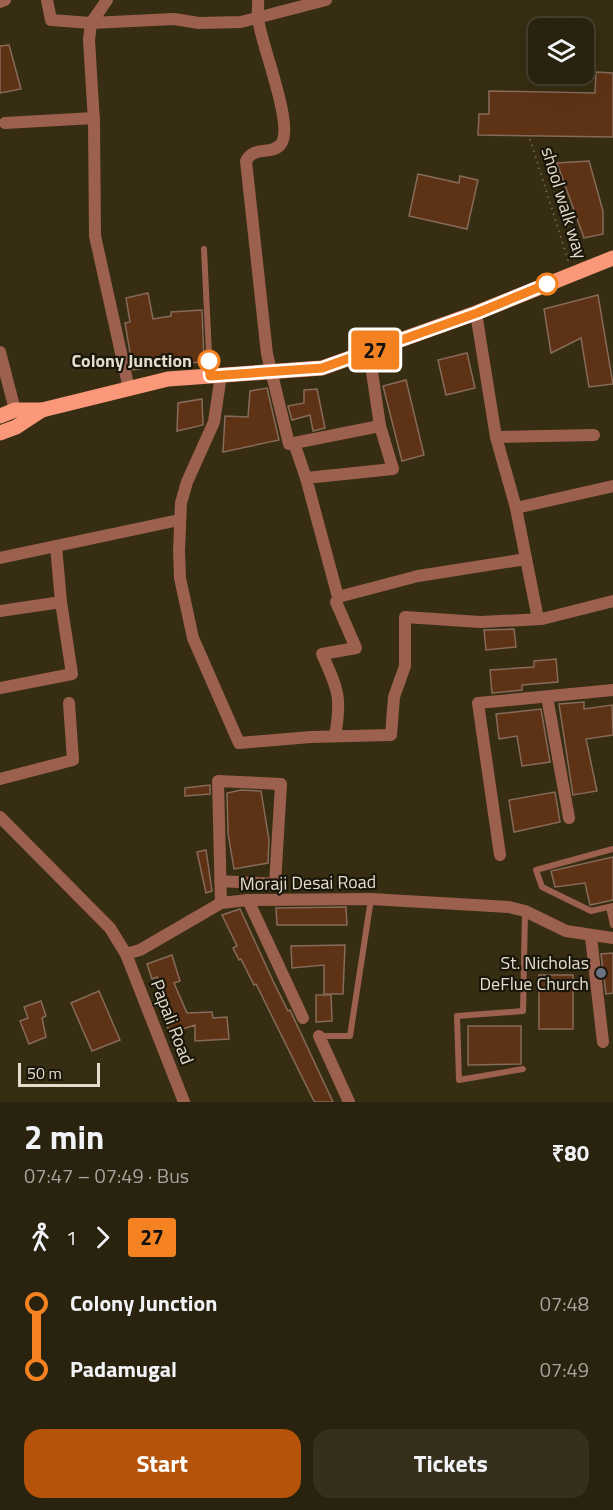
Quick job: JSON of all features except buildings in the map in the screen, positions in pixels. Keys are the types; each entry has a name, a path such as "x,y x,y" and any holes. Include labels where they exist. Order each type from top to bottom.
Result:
{"main road":[{"path":"0,416 15,410 42,410 168,379 322,368 477,313 613,258"},
{"path":"0,433 16,427 42,410"}],"street":[{"path":"0,2 5,0"},
{"path":"46,0 51,20 91,23 174,19 199,23 241,22 290,5 326,0"},
{"path":"107,0 91,23 89,40 94,118 96,236 129,389"},
{"path":"258,0 258,18 281,105 284,133 282,143 275,148 255,152 246,161 267,354 289,444 380,426"},
{"path":"5,123 94,118"},
{"path":"477,313 496,436 516,508 538,619"},
{"path":"0,352 15,410"},
{"path":"306,478 393,469 380,426 369,352"},
{"path":"215,376 214,423 187,482 179,520 180,578 193,638 239,743 391,734 394,697 405,666 405,617 480,622 538,619 613,601"},
{"path":"496,436 594,435"},
{"path":"294,444 306,478 338,597 418,576 526,559"},
{"path":"516,508 613,486"},
{"path":"0,558 179,520"},
{"path":"0,688 72,674 61,602 56,546"},
{"path":"0,611 61,602"},
{"path":"335,736 340,710 338,689 322,654 356,648 336,602"},
{"path":"500,855 478,704 613,690"},
{"path":"547,697 569,818"},
{"path":"0,779 73,760 69,703"},
{"path":"220,881 275,884 281,784 218,781 220,881 221,903"},
{"path":"0,817 110,928 126,954"},
{"name":"Moraji Desai Road","path":"126,954 140,950 221,903 248,900 370,899 508,907 525,911 566,931 591,937 613,938"},
{"path":"248,900 303,1017"},
{"path":"591,937 603,1042"},
{"name":"Papali Road","path":"126,954 184,1102"},
{"path":"320,1036 349,1102"}],"lane":[{"path":"204,249 215,376"},
{"path":"613,849 536,870 542,887 572,903 591,911 611,907 613,925"},
{"path":"320,1036 350,1036 370,899"},
{"path":"523,1069 459,1080 457,1016 523,1011 525,911"}],"path":[{"name":"shool walk way","path":"530,139 573,274"}],"bus line":[{"name":"27","path":"209,361 210,376 322,368 477,313 547,284"}],"place":[{"name":"Colony Junction","path":"209,361"},
{"name":"St. Nicholas DeFlue Church","path":"601,973"}]}
